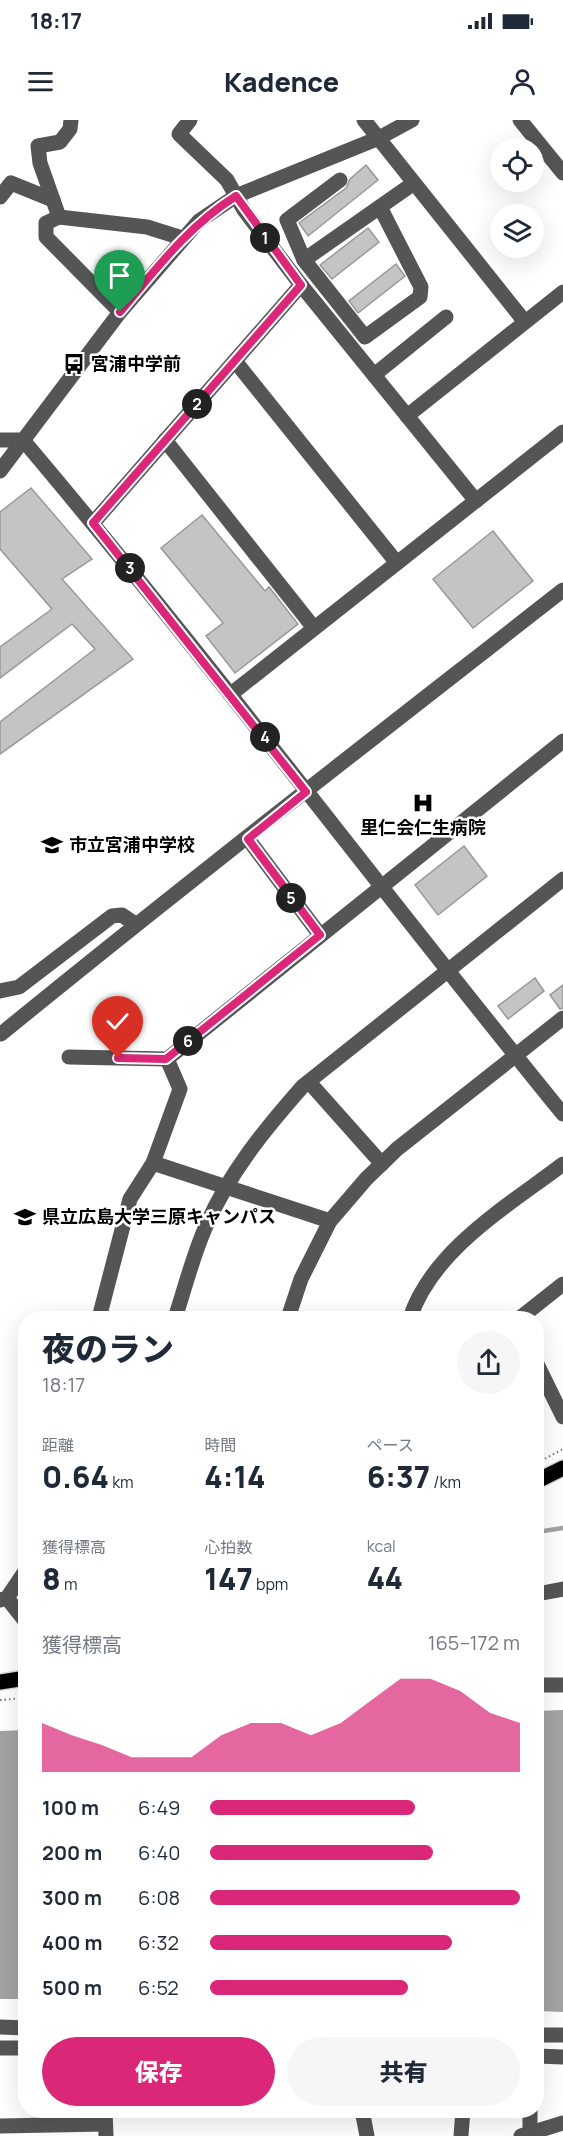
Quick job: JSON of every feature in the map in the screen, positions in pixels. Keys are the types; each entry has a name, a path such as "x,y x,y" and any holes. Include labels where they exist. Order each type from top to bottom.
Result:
{"main road":[{"path":"544,1477 563,1468"},
{"path":"0,1682 18,1679"}],"street":[{"path":"59,218 40,163 39,146 60,142 70,129 71,120"},
{"path":"190,120 179,134 227,180 236,196 301,285 476,501"},
{"path":"364,120 525,322"},
{"path":"0,471 120,312 182,238 211,211 236,196 379,138 412,120"},
{"path":"520,120 560,163"},
{"path":"340,180 287,220 304,260 365,337 420,297 421,287 380,207"},
{"path":"0,196 11,183 53,200"},
{"path":"304,260 414,183"},
{"path":"120,312 46,237 46,223 59,218 147,227 182,238"},
{"path":"93,523 301,285"},
{"path":"407,416 563,292"},
{"path":"374,375 446,317"},
{"path":"235,361 397,563"},
{"path":"231,694 563,432"},
{"path":"0,440 23,440 93,523 231,694 380,887 563,1114"},
{"path":"165,440 315,628"},
{"path":"1,1034 135,924 248,839 563,590"},
{"path":"69,1057 166,1059 563,741"},
{"path":"248,839 320,935"},
{"path":"177,1311 205,1227 226,1187 273,1119 309,1082 563,879"},
{"path":"0,991 19,987 112,915 122,915 135,924"},
{"path":"290,1311 301,1279 330,1221 381,1164 563,1018"},
{"path":"101,1311 130,1199 153,1163 180,1089 166,1059"},
{"path":"309,1082 381,1164"},
{"path":"153,1163 330,1221"},
{"path":"413,1311 424,1287 445,1260 468,1238 563,1164"},
{"path":"529,1311 563,1284"},
{"path":"544,1378 563,1417"},
{"path":"18,1579 3,1599 18,1614"},
{"path":"544,1593 563,1589"},
{"path":"544,1685 563,1685"},
{"path":"0,2027 18,2028"},
{"path":"544,2035 563,2036"},
{"path":"0,2048 18,2048"},
{"path":"544,2056 563,2057"},
{"path":"363,2118 366,2136"},
{"path":"461,2136 462,2118"},
{"path":"529,2118 526,2135 563,2123"},
{"path":"0,2126 105,2124"}],"path":[{"path":"544,1458 563,1449"},
{"path":"0,1700 18,1699"}],"shaded area":[{"path":"563,1710 563,2012 544,2011 544,1711"},
{"path":"18,1730 18,1999 0,1999 0,1731"}],"building":[{"path":"366,165 378,180 308,236 299,223 346,188 350,179"},
{"path":"368,228 379,242 332,279 320,265"},
{"path":"396,264 405,276 358,313 349,301"},
{"path":"31,488 92,559 62,579 133,659 0,754 0,722 95,649 72,624 0,678 0,647 52,609 0,549 0,512"},
{"path":"202,515 265,591 269,587 298,624 235,673 206,636 223,623 161,548"},
{"path":"493,531 533,581 473,628 433,579"},
{"path":"464,846 487,876 438,915 415,885"},
{"path":"535,978 544,991 508,1019 498,1006"},
{"path":"563,985 563,1008 560,1009 550,995"}],"waterway":[{"path":"544,1531 563,1528"}],"place":[{"name":"宮浦中学前","path":"74,364"},
{"name":"里仁会仁生病院","path":"423,803"},
{"name":"市立宮浦中学校","path":"52,845"},
{"name":"県立広島大学三原キャンパス","path":"25,1217"}],"route":[{"path":"118,1058 166,1059 320,935 248,839 306,792 231,694 93,523 301,285 236,196 211,211 182,238 120,312"}]}
